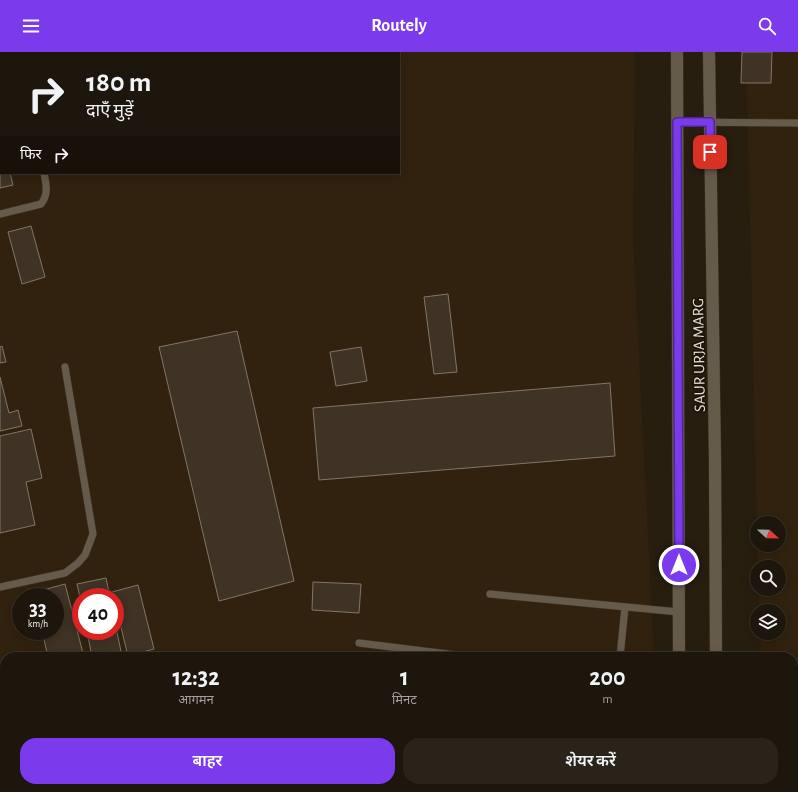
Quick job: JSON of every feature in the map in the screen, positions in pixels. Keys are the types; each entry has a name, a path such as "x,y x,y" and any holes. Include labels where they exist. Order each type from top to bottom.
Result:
{"street":[{"name":"SAUR URJA MARG","path":"677,52 679,652"},
{"name":"SAUR URJA MARG","path":"709,52 715,460 716,652"}],"lane":[{"path":"677,122 798,123"},
{"path":"0,214 41,204 45,198 46,189 44,174"},
{"path":"0,587 65,573 78,563 85,555 93,534 65,367"},
{"path":"490,594 679,612"},
{"path":"620,652 625,607"},
{"path":"359,643 432,652"}],"shaded area":[{"path":"400,52 635,52 633,239 654,652 0,652 0,174 400,174"},
{"path":"746,52 798,52 798,652 761,652 760,640 786,640 786,604 759,604 759,596 786,596 786,560 758,560 758,552 786,552 786,516 757,516"}],"building":[{"path":"742,52 772,52 771,83 741,83"},
{"path":"0,174 10,174 13,185 0,188"},
{"path":"31,226 45,277 22,284 8,232"},
{"path":"448,294 457,372 434,374 424,297"},
{"path":"237,331 294,581 219,601 159,347"},
{"path":"2,346 6,362 0,363 0,347"},
{"path":"361,347 367,381 336,386 330,352"},
{"path":"0,377 9,413 18,410 22,426 0,431"},
{"path":"610,383 615,456 319,480 313,408"},
{"path":"31,429 42,478 26,482 35,525 0,533 0,436"},
{"path":"106,578 108,588 78,588 77,584"},
{"path":"313,582 361,584 359,613 312,610"},
{"path":"65,584 72,611 72,640 80,640 83,652 47,652 44,640 64,640 64,588 50,588"},
{"path":"138,585 154,649 143,652 127,652 124,640 124,589"},
{"path":"89,640 119,640 121,652 91,652"}],"route":[{"path":"679,565 677,122 710,122 710,152"}]}
